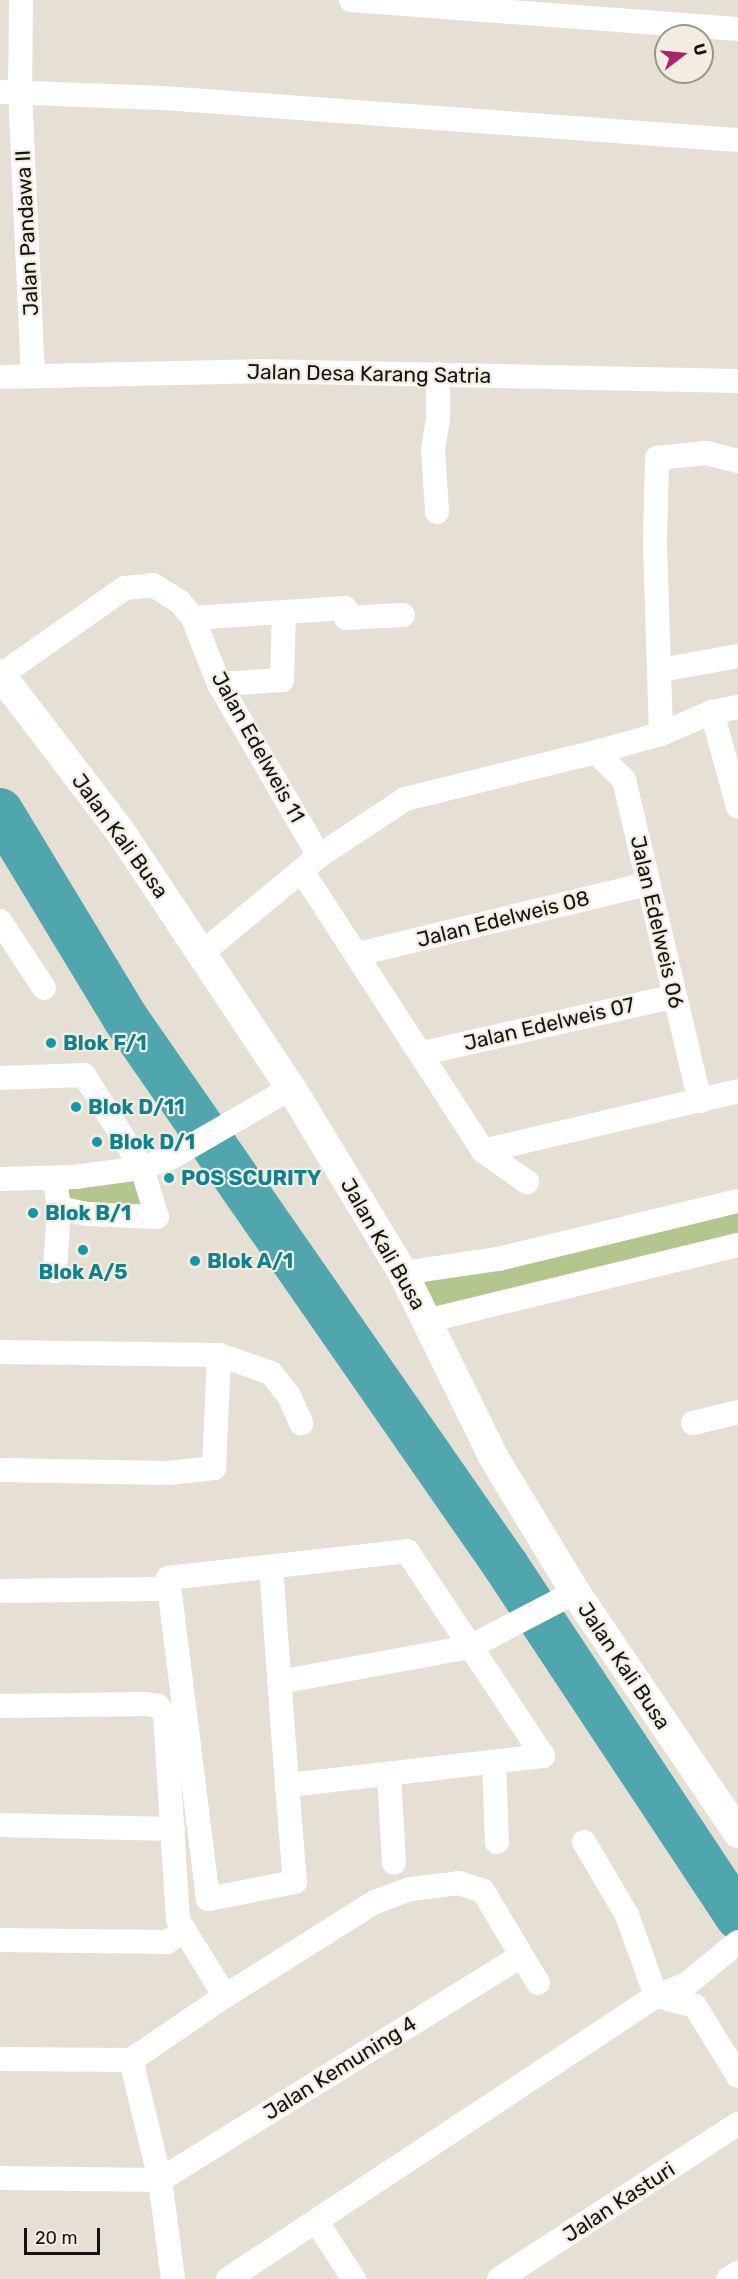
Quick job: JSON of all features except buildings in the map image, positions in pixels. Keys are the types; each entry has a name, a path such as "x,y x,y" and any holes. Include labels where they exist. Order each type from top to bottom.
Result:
{"street":[{"name":"Jalan Pandawa II","path":"21,0 10,92 33,375"},
{"path":"351,0 738,28"},
{"path":"10,92 738,140"},
{"name":"Jalan Desa Karang Satria","path":"0,377 257,371 738,381"},
{"path":"437,512 433,448 438,419 438,374"},
{"path":"661,734 661,670 655,544 657,458 706,453 738,461"},
{"name":"Jalan Edelweis 11","path":"0,674 125,588 153,585 180,602 193,618 219,684 358,954 423,1053 483,1151"},
{"path":"193,618 345,608 346,618 404,615"},
{"path":"219,684 282,680 285,613"},
{"path":"661,670 738,656"},
{"name":"Jalan Kali Busa","path":"0,674 120,831 291,1088 403,1273 494,1458 575,1592 738,1833"},
{"path":"202,953 311,863 405,799 596,752 661,734 712,712 738,707"},
{"path":"712,712 738,807"},
{"name":"Jalan Edelweis 06","path":"596,752 624,780 700,1101"},
{"name":"Jalan Edelweis 08","path":"358,954 648,884"},
{"path":"0,921 44,988"},
{"name":"Jalan Edelweis 07","path":"423,1053 675,996"},
{"path":"0,1078 84,1075 142,1168 157,1217 87,1215 58,1208"},
{"path":"0,1179 55,1178 142,1168 172,1157 244,1119 291,1088"},
{"path":"483,1151 738,1091"},
{"path":"483,1151 527,1182"},
{"path":"55,1178 58,1208 55,1271"},
{"path":"403,1273 498,1259 738,1201"},
{"path":"426,1321 738,1245"},
{"path":"0,1352 219,1355 271,1373 289,1396 301,1423"},
{"path":"0,1470 168,1473 214,1468 219,1355"},
{"path":"693,1423 738,1412"},
{"path":"271,1567 279,1682 287,1785 295,1882 208,1899 168,1578 407,1551 543,1756 287,1785"},
{"path":"0,1591 156,1589"},
{"path":"279,1682 470,1647 575,1592"},
{"path":"0,1706 158,1706 168,1723 178,1920 183,1932 225,1996"},
{"path":"494,1762 497,1842"},
{"path":"389,1774 394,1863"},
{"path":"0,1825 173,1829"},
{"path":"584,1842 627,1915 656,1996"},
{"path":"0,2058 131,2061 225,1996 375,1902 411,1889 459,1883 483,1891 538,1983"},
{"path":"0,1940 167,1942 183,1932"},
{"path":"228,2279 656,1996 687,1984 738,1942"},
{"name":"Jalan Kemuning 4","path":"160,2180 521,1956"},
{"path":"656,1996 695,2006 738,2076"},
{"path":"131,2061 160,2180 173,2279"},
{"name":"Jalan Kasturi","path":"499,2279 738,2124"},
{"path":"0,2178 160,2180"},
{"path":"316,2221 354,2279"},
{"path":"729,2279 738,2273"}],"green space":[{"path":"142,1168 157,1217 59,1208 55,1178"},
{"path":"738,1201 738,1245 426,1321 403,1273"}],"waterway":[{"path":"0,811 126,1019 506,1566 738,1917"}],"place":[{"name":"Blok F/1","path":"51,1043"},
{"name":"Blok D/11","path":"76,1107"},
{"name":"Blok D/1","path":"97,1142"},
{"name":"POS SCURITY","path":"169,1178"},
{"name":"Blok B/1","path":"33,1213"},
{"name":"Blok A/5","path":"83,1250"},
{"name":"Blok A/1","path":"195,1261"}]}
